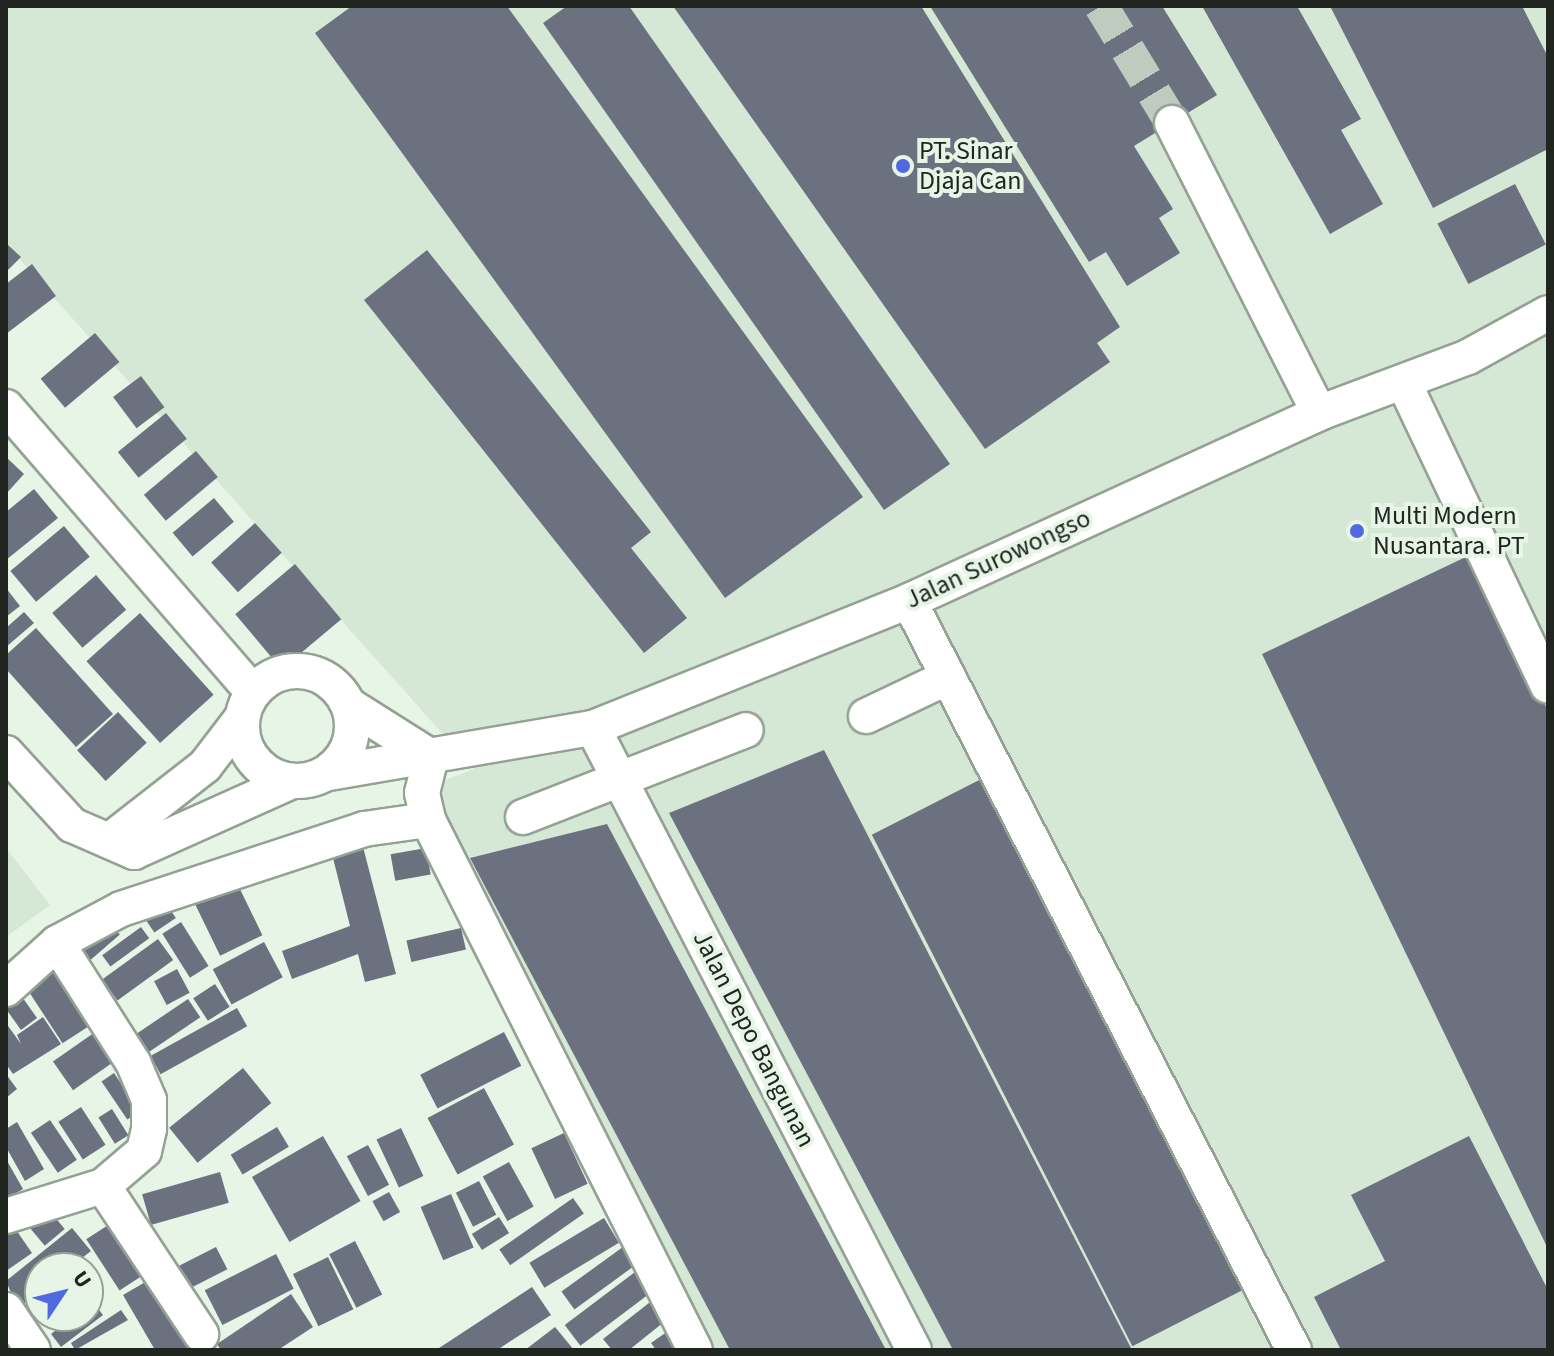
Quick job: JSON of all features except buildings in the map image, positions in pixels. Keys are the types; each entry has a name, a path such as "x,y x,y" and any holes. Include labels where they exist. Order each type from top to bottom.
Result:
{"street":[{"path":"1172,123 1319,413"},
{"name":"Jalan Surowongso","path":"329,773 593,728 909,601 1319,413 1404,383 1548,313"},
{"path":"1404,383 1548,686"},
{"path":"6,407 247,705 245,748 263,771 290,782"},
{"path":"909,601 1294,1350"},
{"path":"109,841 205,766 247,705 276,674 305,670 332,681 349,705 431,757 422,793 428,820 695,1350"},
{"path":"866,716 948,677"},
{"path":"6,753 72,825 134,852 175,839 290,782 329,773 346,755 353,730 349,705"},
{"name":"Jalan Depo Bangunan","path":"593,728 914,1350"},
{"path":"523,817 621,782 746,730"},
{"path":"6,989 57,943 121,909 282,854 428,820"},
{"path":"6,1216 103,1186 144,1151 149,1100 57,943"},
{"path":"103,1186 201,1334"},
{"path":"6,1310 33,1350"}],"shaded area":[{"path":"6,6 1548,6 1548,1350 712,1350 446,844 425,788 474,769 6,244"},
{"path":"6,848 50,905 6,937"}],"tunnel":[{"path":"1101,6 1172,123"}],"place":[{"name":"PT. Sinar Djaja Can","path":"903,166"},
{"name":"Multi Modern Nusantara. PT","path":"1357,531"}]}
